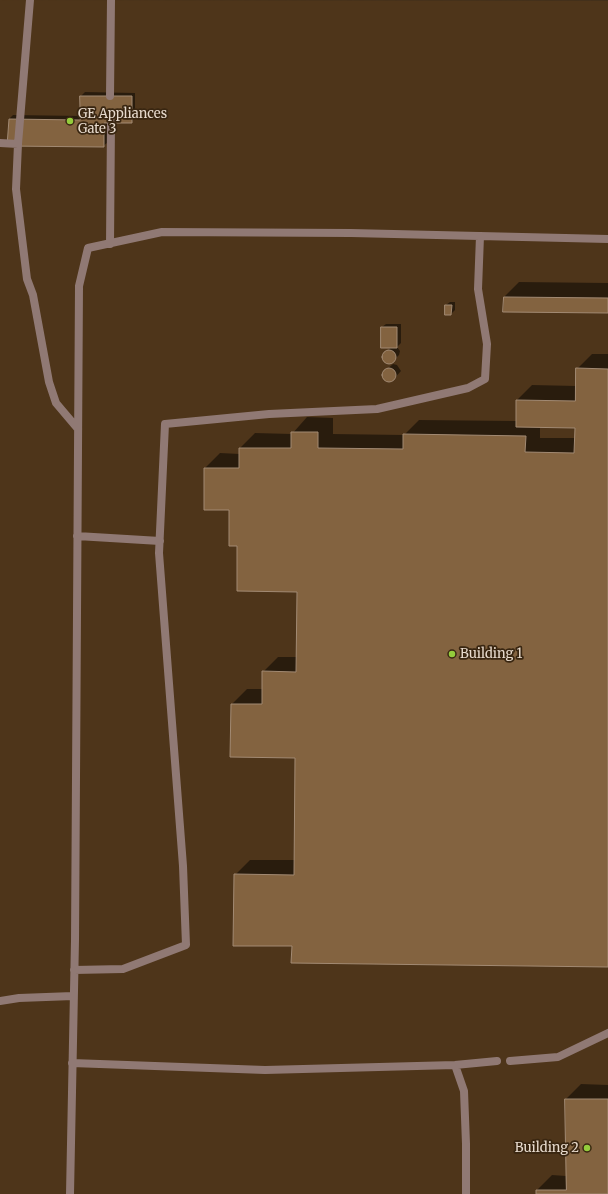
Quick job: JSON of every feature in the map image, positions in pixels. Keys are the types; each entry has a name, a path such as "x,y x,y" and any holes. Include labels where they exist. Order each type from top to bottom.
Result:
{"lane":[{"path":"30,0 18,144 16,189 27,279 32,295 49,382 56,403 78,429"},
{"path":"110,96 111,0"},
{"path":"110,244 111,122"},
{"path":"0,143 18,144"},
{"path":"70,1194 74,996 79,286 88,248 162,232 343,233 608,239"},
{"path":"74,970 123,969 186,945 183,866 160,553 165,424 269,414 377,409 468,388 485,379 487,344 478,288 480,236"},
{"path":"77,536 160,541"},
{"path":"0,1001 19,998 74,996"},
{"path":"510,1061 558,1057 608,1033"},
{"path":"72,1063 265,1070 455,1064 497,1061"},
{"path":"455,1064 464,1091 466,1194"}],"shaded area":[{"path":"0,0 608,1 608,1194 0,1194"}],"building":[{"name":"GE Appliances Gate 3","path":"80,96 132,96 132,123 104,123 104,147 7,146 9,119 80,120"},
{"path":"504,297 608,298 608,313 503,312"},
{"path":"445,305 452,305 451,315 445,315"},
{"path":"381,327 397,327 397,348 381,348"},
{"path":"386,350 392,350 396,354 396,360 392,364 386,364 382,360 382,354"},
{"path":"386,368 392,368 396,372 396,378 392,382 386,382 382,378 382,372"},
{"name":"Building 1","path":"576,368 608,369 608,967 291,963 292,946 233,946 234,874 294,875 295,758 230,757 231,704 262,704 262,671 296,672 297,592 237,591 237,546 229,546 229,510 204,510 204,468 239,468 239,448 291,448 291,432 318,432 318,448 403,449 403,434 526,436 525,452 574,453 575,428 516,427 516,400 575,401"},
{"name":"Building 2","path":"565,1099 608,1099 608,1194 536,1194 536,1190 566,1190"}],"place":[{"name":"GE Appliances Gate 3","path":"70,121"},
{"name":"Building 1","path":"452,654"},
{"name":"Building 2","path":"587,1148"}]}
